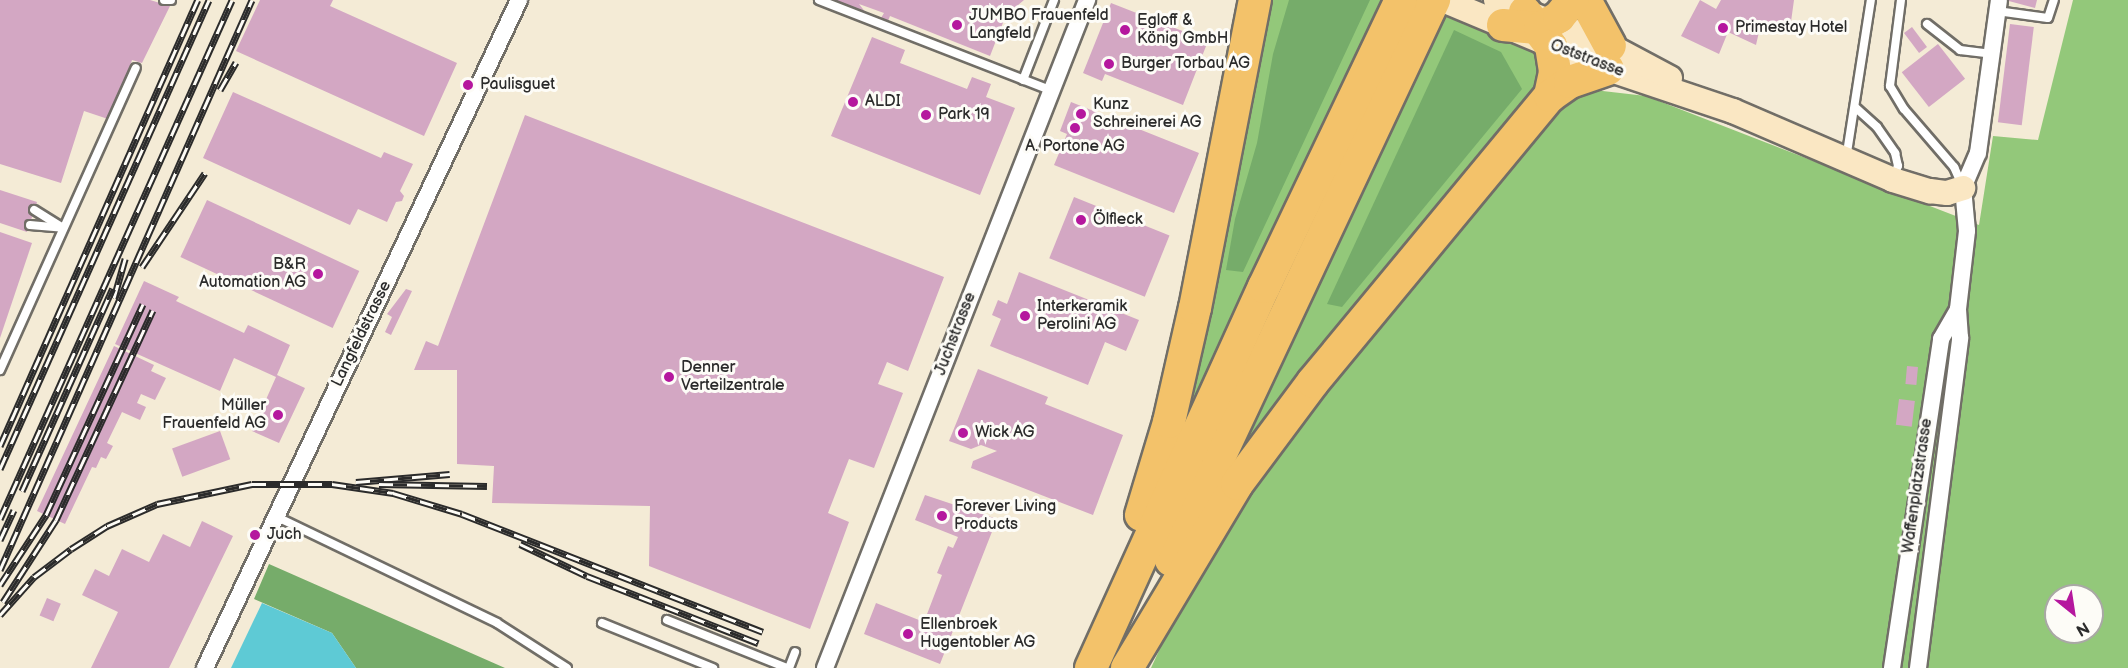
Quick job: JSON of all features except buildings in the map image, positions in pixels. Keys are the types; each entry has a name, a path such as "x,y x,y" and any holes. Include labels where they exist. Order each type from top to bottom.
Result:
{"highway":[{"path":"1110,664 1264,287 1401,0"},
{"path":"1110,664 1434,0"},
{"path":"1550,96 1555,72 1520,21 1573,0"},
{"path":"1110,664 1268,441 1550,96 1609,57 1585,0"},
{"path":"1110,664 1180,376 1251,7"}],"main road":[{"name":"Oststrasse","path":"1443,0 1520,21 1893,180 1930,191 1947,193 1963,188"}],"street":[{"name":"Langfeldstrasse","path":"205,668 519,0"},
{"name":"Juchstrasse","path":"825,668 1087,0"},
{"name":"Waffenplatzstrasse","path":"1918,668 1960,338 1958,309 1966,231 1963,188 1978,153 1998,6"},
{"name":"Waffenplatzstrasse","path":"1892,668 1939,350 1958,309"}],"lane":[{"path":"164,0 171,0"},
{"path":"819,0 1052,91"},
{"path":"1023,80 1054,0"},
{"path":"1846,159 1856,108 1871,0"},
{"path":"1901,0 1890,86 1904,109 1954,167 1963,188"},
{"path":"1998,6 2048,18 2054,0"},
{"path":"1928,24 1960,50 1992,54"},
{"path":"0,370 136,68"},
{"path":"1856,108 1877,127 1895,153 1898,166 1893,180"},
{"path":"34,210 63,228"},
{"path":"30,225 63,228"},
{"path":"275,516 496,623 567,668"},
{"path":"667,620 788,668 795,652"},
{"path":"602,623 712,668"}],"green space":[{"path":"1265,0 1381,0 1183,424"},
{"path":"1289,0 1370,0 1243,272 1226,270 1235,219 1257,143 1273,54"},
{"path":"2073,0 2128,0 2128,668 1151,668 1174,618 1295,420 1565,103 1594,90 1646,96 1979,225 1993,136 2038,140"},
{"path":"1446,14 1541,51 1544,79 1230,477"},
{"path":"1454,30 1501,52 1522,89 1342,307 1327,304"},
{"path":"269,564 505,668 356,668 332,633 254,599"}],"water":[{"path":"262,603 332,633 356,668 231,668"}],"railway":[{"path":"0,446 198,0"},
{"path":"0,469 209,0"},
{"path":"0,519 232,0"},
{"path":"0,570 252,0"},
{"path":"220,90 236,62"},
{"path":"142,267 205,173"},
{"path":"114,298 125,259"},
{"path":"22,491 113,288"},
{"path":"0,585 46,515 143,304"},
{"path":"3,602 56,520 153,310"},
{"path":"356,482 450,474"},
{"path":"0,615 34,577 71,549 107,526 157,504 252,484 332,484 393,493 462,514 763,632"},
{"path":"379,484 487,486"},
{"path":"0,540 14,510"},
{"path":"520,544 587,576 758,643"}],"place":[{"name":"JUMBO Frauenfeld Langfeld","path":"957,25"},
{"name":"Primestay Hotel","path":"1723,28"},
{"name":"Egloff & König GmbH","path":"1125,30"},
{"name":"Burger Torbau AG","path":"1109,64"},
{"name":"Paulisguet","path":"468,85"},
{"name":"ALDI","path":"853,102"},
{"name":"Kunz Schreinerei AG","path":"1081,114"},
{"name":"Park 19","path":"926,115"},
{"name":"A. Portone AG","path":"1075,128"},
{"name":"Ölfleck","path":"1081,220"},
{"name":"B&R Automation AG","path":"318,274"},
{"name":"Interkeramik Perolini AG","path":"1025,316"},
{"name":"Denner Verteilzentrale","path":"669,377"},
{"name":"Müller Frauenfeld AG","path":"278,415"},
{"name":"Wick AG","path":"963,433"},
{"name":"Forever Living Products","path":"942,516"},
{"name":"Juch","path":"255,535"},
{"name":"Ellenbroek Hugentobler AG","path":"908,634"}]}
